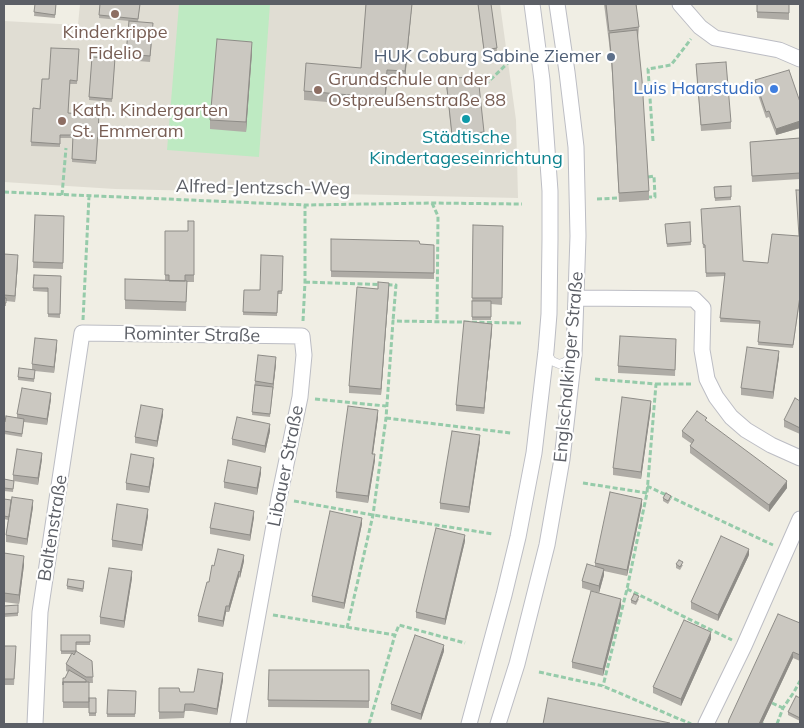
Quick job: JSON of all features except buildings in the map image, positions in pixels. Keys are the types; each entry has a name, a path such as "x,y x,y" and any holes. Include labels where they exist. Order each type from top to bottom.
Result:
{"street":[{"name":"Englschalkinger Straße","path":"469,724 518,537 534,454 546,351 549,314 549,181 542,80 532,4"},
{"name":"Englschalkinger Straße","path":"498,724 517,664 547,545 562,459 574,355 578,236 576,147 557,4"},
{"path":"680,4 700,27 716,38 779,50 800,59"},
{"path":"577,298 694,300 703,308 702,350 707,379 716,397 731,417 746,430 771,445 800,458"},
{"name":"Rominter Straße","path":"82,333 302,336"},
{"name":"Baltenstraße","path":"35,724 40,612 82,333"},
{"name":"Libauer Straße","path":"238,724 279,498 300,397 304,355 302,336"},
{"path":"706,724 744,646 800,519"}],"lane":[{"path":"546,351 552,360 559,364 574,355"}],"path":[{"path":"653,141 648,69 671,65 700,27"},
{"path":"485,85 515,56"},
{"path":"62,195 66,148"},
{"path":"648,177 654,176 655,197 649,197"},
{"name":"Alfred-Jentzsch-Weg","path":"4,192 305,205 522,204"},
{"path":"82,333 89,196"},
{"path":"597,198 618,198"},
{"path":"432,203 438,216 437,321"},
{"path":"302,336 305,282 305,205"},
{"path":"305,282 396,285 386,418 373,515 347,628"},
{"path":"393,321 521,323"},
{"path":"595,379 656,384 698,384 707,379"},
{"path":"603,686 647,493 656,384"},
{"path":"300,397 386,406"},
{"path":"386,418 511,433"},
{"path":"583,483 647,493"},
{"path":"647,486 786,552"},
{"path":"279,498 493,534"},
{"path":"626,589 744,646"},
{"path":"258,613 395,635"},
{"path":"369,724 399,625 465,643"},
{"path":"539,672 603,686 692,724"},
{"path":"777,724 783,708 800,680"},
{"path":"772,703 783,708"}],"shaded area":[{"name":"Grundschule an der Ostpreußenstraße 88","path":"80,4 500,4 516,120 518,198 115,189 4,182 4,21 78,25"}],"green space":[{"path":"179,4 270,4 259,157 167,150"}],"place":[{"name":"Kinderkrippe Fidelio","path":"115,14"},
{"name":"HUK Coburg Sabine Ziemer","path":"611,57"},
{"name":"Luis Haarstudio","path":"774,89"},
{"name":"Grundschule an der Ostpreußenstraße 88","path":"318,90"},
{"name":"Städtische Kindertageseinrichtung","path":"466,119"},
{"name":"Kath. Kindergarten St. Emmeram","path":"62,121"}]}
